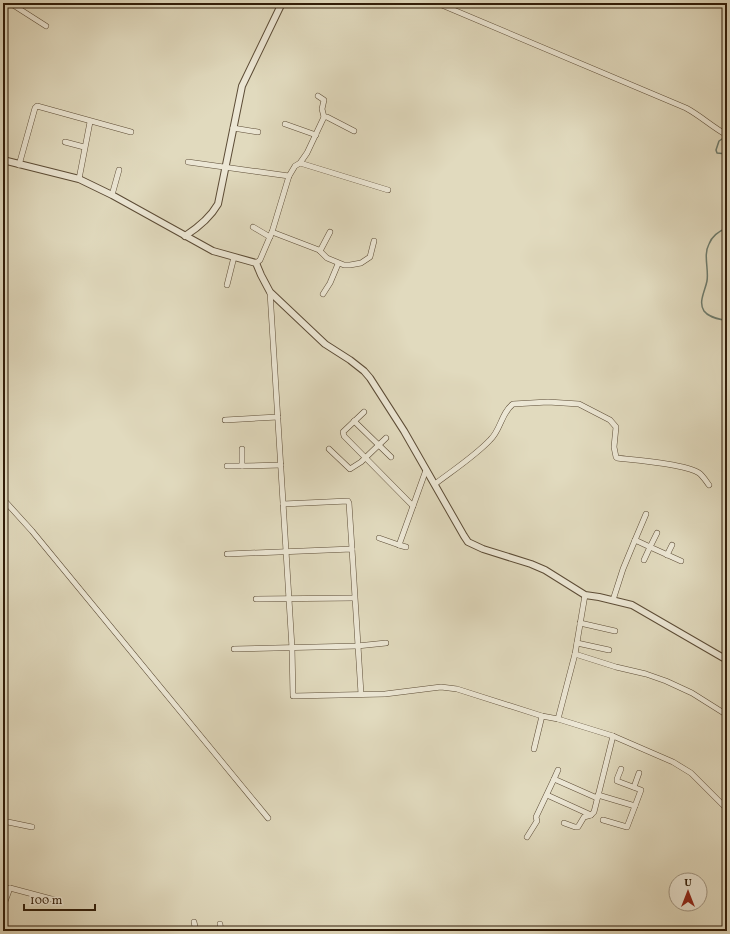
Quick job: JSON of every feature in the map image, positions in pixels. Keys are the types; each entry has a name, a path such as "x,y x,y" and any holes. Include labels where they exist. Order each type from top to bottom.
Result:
{"street":[{"path":"10,3 46,26"},
{"path":"185,236 202,224 215,210 220,197 242,86 282,3"},
{"path":"437,3 686,108 727,135"},
{"path":"256,263 260,260 271,234 289,176 295,166 300,163 308,153 324,117 322,109 324,100 318,96"},
{"path":"19,165 36,107 39,106 90,122 131,132"},
{"path":"324,117 327,117 354,131"},
{"path":"78,179 90,122"},
{"path":"285,124 316,135"},
{"path":"233,128 258,132"},
{"path":"65,142 84,147"},
{"path":"3,160 78,179 213,250 256,263"},
{"path":"188,162 289,176"},
{"path":"300,163 388,190"},
{"path":"112,196 119,170"},
{"path":"253,227 320,251 327,258 338,264 350,265 361,263 369,258 371,256 374,241"},
{"path":"320,251 330,232"},
{"path":"227,285 234,257"},
{"path":"256,263 270,292 325,344 350,360 370,378 435,484 468,542 483,549 532,564 546,570 585,595 632,605 727,660"},
{"path":"323,294 330,283 338,264"},
{"path":"270,292 292,648 293,696 385,694 451,687 542,716 558,719 613,736 673,762 687,770 727,809"},
{"path":"435,484 492,439 506,410 513,404 548,402 579,404 610,420 616,427 614,447 617,458 671,464 694,470 699,473 710,485"},
{"path":"364,412 345,430 343,434 413,506"},
{"path":"226,420 278,417"},
{"path":"354,421 390,457"},
{"path":"328,449 348,469 356,466 366,458 386,438"},
{"path":"242,449 242,466"},
{"path":"227,466 281,465"},
{"path":"399,545 426,470"},
{"path":"3,499 32,531 268,818"},
{"path":"283,504 348,501 349,503 361,694"},
{"path":"614,600 623,569 646,514"},
{"path":"644,560 657,533"},
{"path":"379,538 406,547"},
{"path":"635,540 681,561"},
{"path":"667,555 672,545"},
{"path":"227,554 352,550"},
{"path":"558,719 575,654 585,595"},
{"path":"256,599 288,600 354,598"},
{"path":"580,623 615,631"},
{"path":"234,649 357,646 386,643"},
{"path":"577,643 609,650"},
{"path":"575,654 666,681 692,694 727,715"},
{"path":"534,749 542,716"},
{"path":"564,823 578,827 584,817 591,815 594,812 613,736"},
{"path":"603,820 628,827 641,790 617,781 621,769"},
{"path":"527,838 537,821 536,817 558,770"},
{"path":"634,787 639,773"},
{"path":"554,779 598,796 635,806"},
{"path":"547,795 591,815"},
{"path":"3,821 32,827"},
{"path":"3,907 10,888"},
{"path":"3,889 10,888 55,900"},
{"path":"194,922 196,931"},
{"path":"220,924 221,931"}],"waterway":[{"path":"723,3 727,12"},
{"path":"727,102 723,109 723,115 727,118"},
{"path":"725,137 719,141 716,150 717,153 727,154"},
{"path":"727,228 714,236 707,248 707,281 702,296 702,308 704,311 715,318 727,321"}]}
